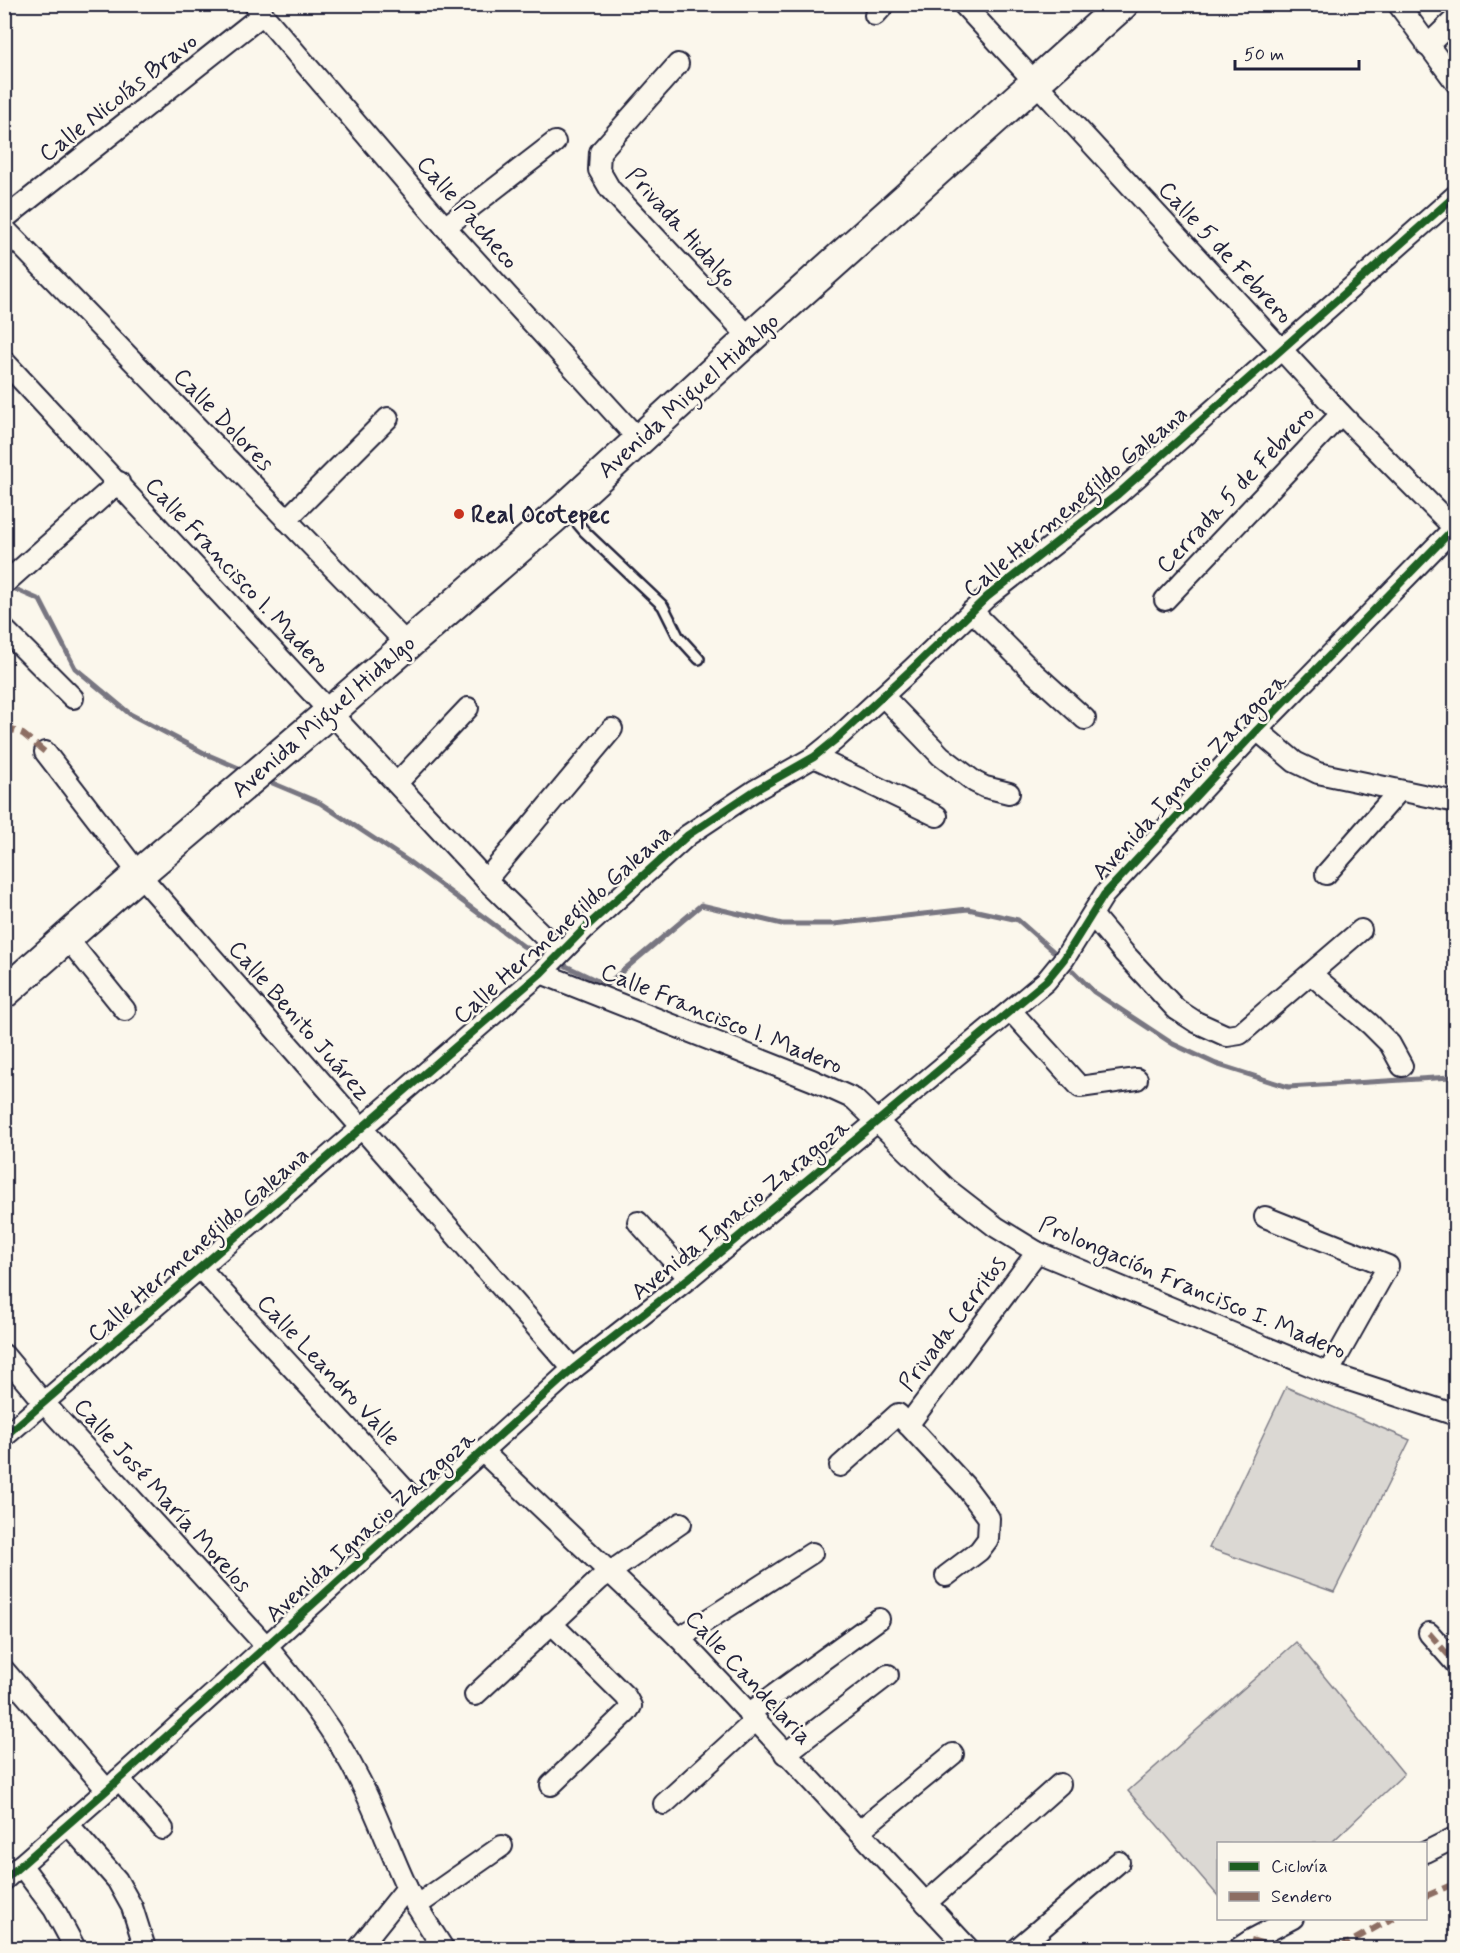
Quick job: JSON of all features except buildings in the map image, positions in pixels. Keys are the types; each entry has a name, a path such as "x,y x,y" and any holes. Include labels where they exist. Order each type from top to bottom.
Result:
{"main road":[{"name":"Avenida Miguel Hidalgo","path":"4,993 564,508 1123,4"}],"street":[{"name":"Calle 5 de Febrero","path":"963,4 1341,414 1455,528"},
{"path":"1398,4 1455,83"},
{"name":"Calle Nicolás Bravo","path":"4,219 258,10"},
{"name":"Calle Pacheco","path":"258,10 446,227 639,440"},
{"path":"1427,46 1455,18"},
{"name":"Privada Hidalgo","path":"678,64 600,152 599,170 610,189 750,338"},
{"path":"446,227 555,142"},
{"name":"Calle Hermenegildo Galeana","path":"4,1437 541,972 593,920 688,835 754,791 814,757 835,740 987,597 1118,494 1455,195"},
{"name":"Calle Dolores","path":"4,228 406,644"},
{"name":"Calle Francisco I. Madero","path":"4,361 119,482 486,880 560,952"},
{"name":"Cerrada 5 de Febrero","path":"1165,600 1341,414"},
{"path":"286,520 388,418"},
{"path":"4,584 119,482"},
{"name":"Avenida Ignacio Zaragoza","path":"4,1880 113,1785 573,1369 689,1278 1046,981 1093,916 1104,895 1257,730 1455,528"},
{"path":"972,611 1031,670 1085,719"},
{"path":"4,629 73,698"},
{"path":"883,696 941,756 985,788 1009,793"},
{"path":"398,783 468,708"},
{"path":"486,880 612,729"},
{"path":"1257,730 1295,762 1318,773 1399,792 1455,802"},
{"name":"Calle Benito Juárez","path":"45,752 139,874 573,1369"},
{"path":"814,757 937,816"},
{"path":"1326,874 1399,792"},
{"path":"1093,916 1176,1009 1196,1022 1227,1035 1240,1034 1361,930"},
{"path":"67,938 125,1010"},
{"name":"Calle Francisco I. Madero","path":"541,972 812,1080 854,1099 877,1121"},
{"path":"1311,974 1390,1044 1402,1066"},
{"path":"1011,1011 1080,1087 1137,1079"},
{"name":"Prolongación Francisco I. Madero","path":"877,1121 947,1189 996,1227 1037,1252 1328,1373 1455,1415"},
{"path":"1266,1216 1388,1266 1328,1373"},
{"path":"638,1222 689,1278"},
{"name":"Privada Cerritos","path":"908,1425 1037,1252"},
{"name":"Calle Leandro Valle","path":"200,1268 420,1506"},
{"name":"Calle José María Morelos","path":"4,1355 44,1403 266,1646 300,1687 331,1729 361,1781 407,1888 443,1948"},
{"name":"Privada Cerritos","path":"840,1466 898,1414 965,1486 989,1518 988,1539 979,1551 945,1576"},
{"name":"Calle Candelaria","path":"482,1451 679,1638 751,1718 968,1948"},
{"path":"475,1695 609,1572 681,1523"},
{"path":"679,1638 812,1553"},
{"path":"664,1804 751,1718 879,1619"},
{"path":"551,1623 626,1697 631,1706 551,1785"},
{"path":"1429,1633 1455,1664"},
{"path":"4,1670 113,1785 163,1829"},
{"path":"785,1754 888,1675"},
{"path":"860,1832 953,1754"},
{"path":"926,1904 1060,1784"},
{"path":"68,1824 117,1880 132,1907 145,1948"},
{"path":"1427,1851 1455,1837"},
{"path":"416,1906 502,1846"},
{"path":"1018,1948 1119,1862"},
{"path":"21,1865 54,1909 75,1948"},
{"path":"359,1948 407,1888"},
{"path":"1239,1948 1289,1920"}],"lane":[{"path":"564,508 585,532 663,606 678,636 699,659"}],"shaded area":[{"path":"1286,1387 1410,1440 1334,1592 1209,1548"},
{"path":"1296,1642 1404,1774 1332,1842 1217,1842 1217,1895 1128,1791"}],"waterway":[{"path":"17,590 40,600 75,668 130,714 206,754 241,769"},
{"path":"270,782 320,803 408,861 523,946 540,954"},
{"path":"566,966 606,985 701,905 782,924 834,924 968,909 1018,920 1053,951"},
{"path":"1073,971 1094,992 1173,1044 1216,1064 1288,1087 1451,1077 1456,1074"}],"marked path":[{"path":"4,727 23,734 45,752"},
{"path":"1429,1633 1456,1664"},
{"path":"1427,1896 1456,1883"},
{"path":"1339,1948 1389,1920"},
{"path":"1251,1940 1279,1948"}],"cycle path":[{"path":"4,1437 541,973 585,928 688,835 754,791 814,757 835,740 987,597 1118,494 1456,195"},
{"path":"4,1880 107,1790 573,1369 689,1278 1046,981 1064,959 1104,895 1257,730 1456,526"}],"place":[{"name":"Real Ocotepec","path":"459,514"}]}
